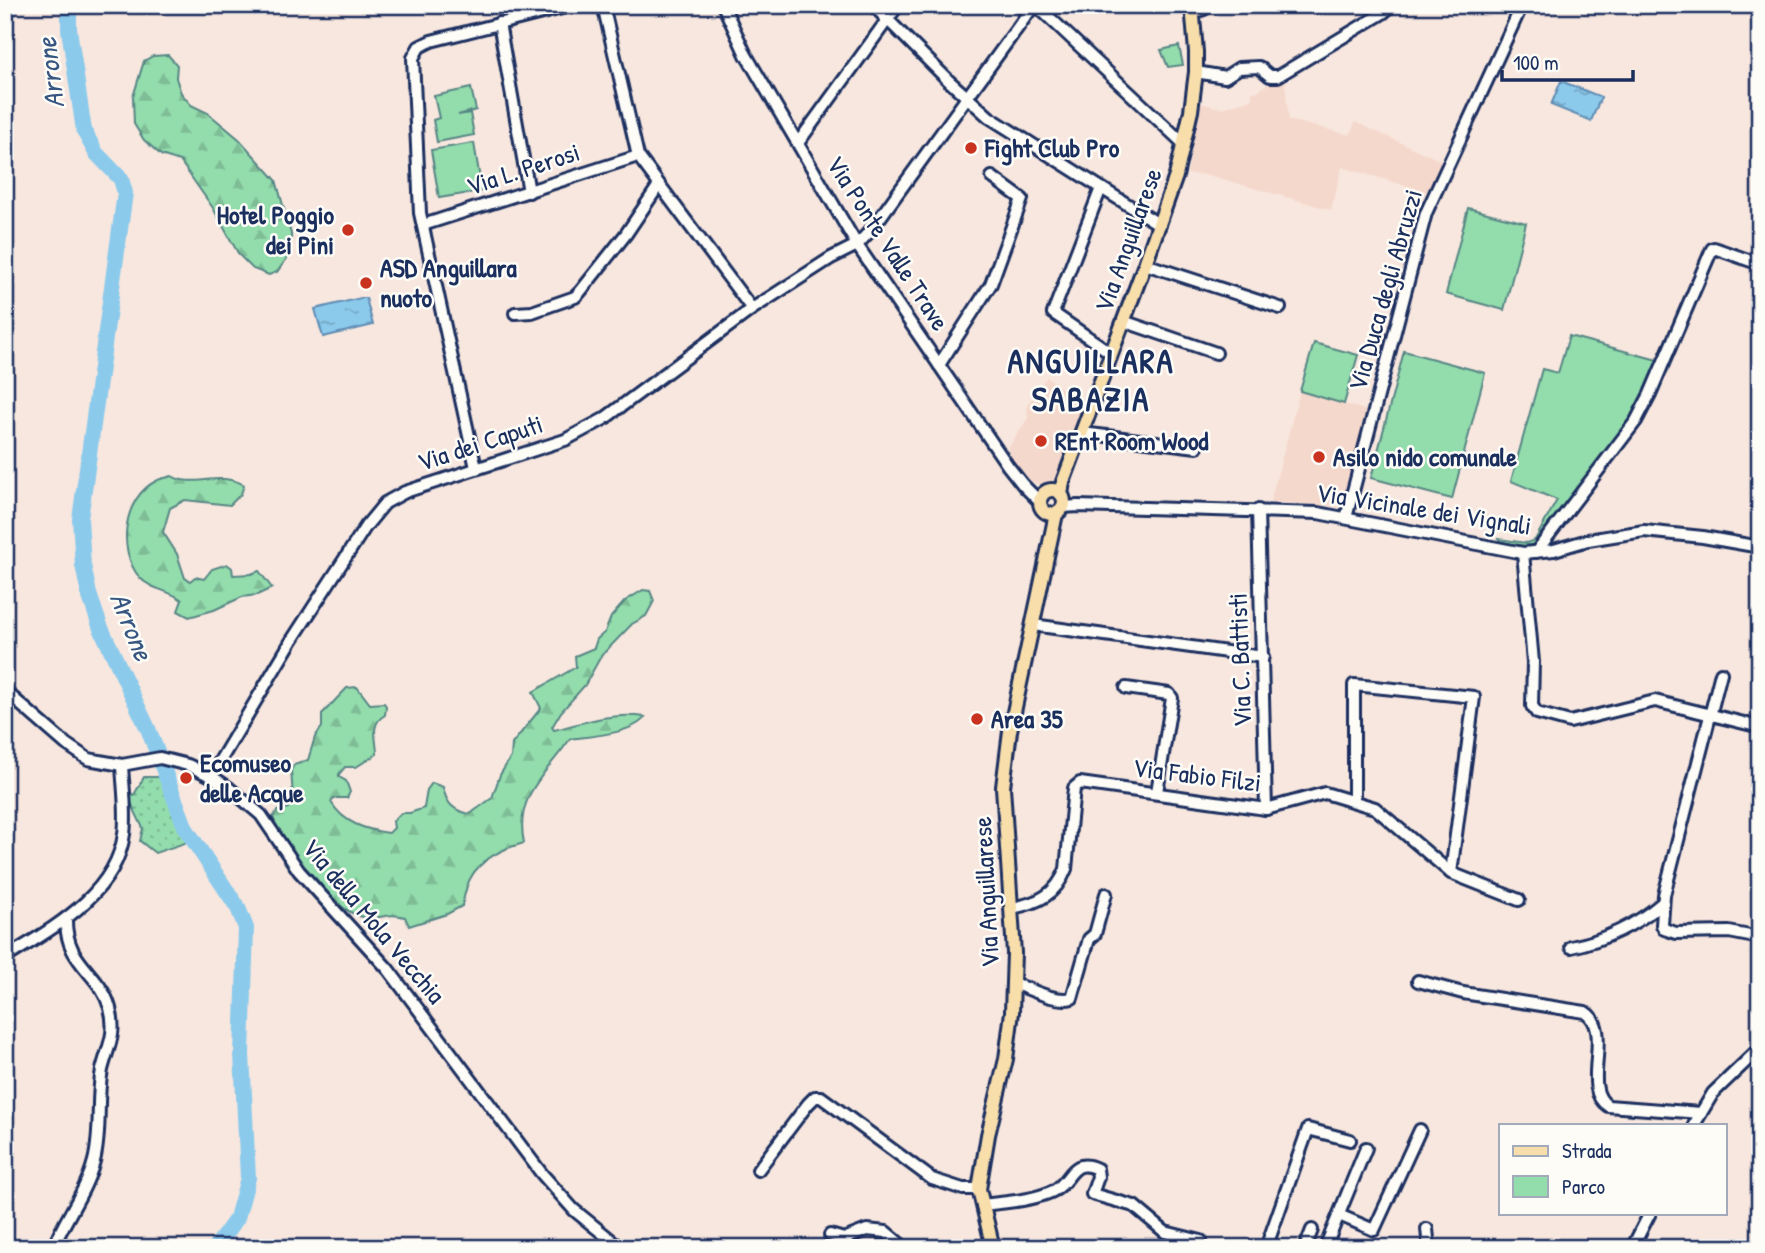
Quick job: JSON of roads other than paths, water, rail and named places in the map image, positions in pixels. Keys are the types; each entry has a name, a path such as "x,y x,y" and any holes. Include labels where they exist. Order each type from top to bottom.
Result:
{"main road":[{"name":"Via Anguillarese","path":"993,1248 979,1189 988,1135 1006,1059 1013,984 1012,908 1003,787 1010,731 1052,535 1052,499 1082,433 1160,225 1184,144 1196,72 1192,9"}],"street":[{"path":"476,468 420,213 412,69 414,55 419,47 428,42 574,5"},
{"path":"603,5 638,156 752,309"},
{"name":"Via Ponte Valle Trave","path":"723,5 746,55 857,244 1008,466 1052,499"},
{"path":"873,5 989,117 1160,225"},
{"path":"798,143 898,5"},
{"path":"857,244 871,230 966,96 1035,5 1184,144"},
{"path":"1192,9 1204,9 1208,5"},
{"path":"1196,72 1224,77 1239,68 1259,67 1270,76 1278,76 1392,5"},
{"name":"Via Duca degli Abruzzi","path":"1346,518 1426,213 1522,5"},
{"path":"499,23 530,192"},
{"name":"Via L. Perosi","path":"423,225 638,156"},
{"path":"939,365 991,284 1021,199 992,177"},
{"path":"515,313 532,312 575,297 626,234 659,184"},
{"path":"1101,188 1054,313 1111,353"},
{"name":"Via dei Caputi","path":"211,776 292,640 366,526 385,503 405,492 565,440 604,419 752,309 857,244"},
{"path":"1536,552 1636,421 1712,249 1751,261"},
{"path":"1145,264 1280,309"},
{"path":"1123,321 1216,353"},
{"path":"1082,433 1197,447"},
{"name":"Via Vicinale dei Vignali","path":"1052,499 1078,506 1318,513 1523,553 1644,531 1703,537 1760,547"},
{"name":"Via C. Battisti","path":"1258,510 1266,809"},
{"path":"1523,553 1533,662 1534,710 1570,722 1649,701 1752,724"},
{"path":"1033,625 1263,657"},
{"path":"1720,673 1662,903 1662,925 1668,931 1729,932 1760,938"},
{"path":"1354,801 1355,684 1474,697 1451,873"},
{"path":"1126,688 1169,694 1172,698 1157,792"},
{"name":"Via della Mola Vecchia","path":"5,691 76,752 101,763 122,765 153,758 188,765 211,776 261,815 299,871 388,968 542,1174 573,1210 621,1248"},
{"path":"5,958 66,919 98,888 119,853 125,828 122,765"},
{"name":"Via Fabio Filzi","path":"1012,908 1043,898 1061,881 1066,869 1076,785 1080,783 1266,809 1325,793 1375,808 1390,818 1451,873 1519,900"},
{"path":"1013,984 1055,997 1068,1000 1072,998 1089,939 1095,934 1106,894"},
{"path":"1571,947 1607,936 1645,917 1662,903"},
{"path":"53,1248 94,1162 100,1128 102,1074 113,1035 107,1001 71,948 66,936 66,919"},
{"path":"1418,981 1463,993 1585,1012 1592,1016 1597,1029 1597,1093 1604,1103 1701,1113"},
{"path":"1695,1124 1713,1093 1760,1048"},
{"path":"758,1170 808,1104 816,1097 821,1097 932,1179 963,1189 979,1189"},
{"path":"1266,1248 1308,1129 1350,1140"},
{"path":"1339,1215 1374,1230 1420,1130"},
{"path":"1325,1248 1366,1148"},
{"path":"983,1205 1019,1201 1053,1191 1063,1184 1072,1170 1083,1166 1097,1169 1098,1177 1092,1194 1134,1206 1165,1232 1201,1241"},
{"path":"1632,1248 1649,1214"},
{"path":"1427,1228 1429,1248"},
{"path":"830,1236 844,1239 867,1230 886,1232 905,1248"},
{"path":"1305,1248 1312,1230"}],"water":[{"path":"1561,81 1601,97 1591,121 1551,105"},
{"path":"366,298 373,325 323,337 315,309"}],"waterway":[{"name":"Arrone","path":"69,5 69,29 84,131 96,153 121,179 125,193 80,519 83,565 100,626 149,731 186,829 238,908 246,928 242,1054 248,1178 237,1218 215,1248"}],"place":[{"name":"Fight Club Pro","path":"971,148"},
{"name":"Hotel Poggio dei Pini","path":"348,230"},
{"name":"ASD Anguillara nuoto","path":"366,283"},
{"name":"REnt Room Wood","path":"1041,441"},
{"name":"Asilo nido comunale","path":"1319,457"},
{"name":"Area 35","path":"977,719"},
{"name":"Ecomuseo delle Acque","path":"186,778"}],"district":[{"name":"ANGUILLARA SABAZIA","path":"1091,380"}]}
